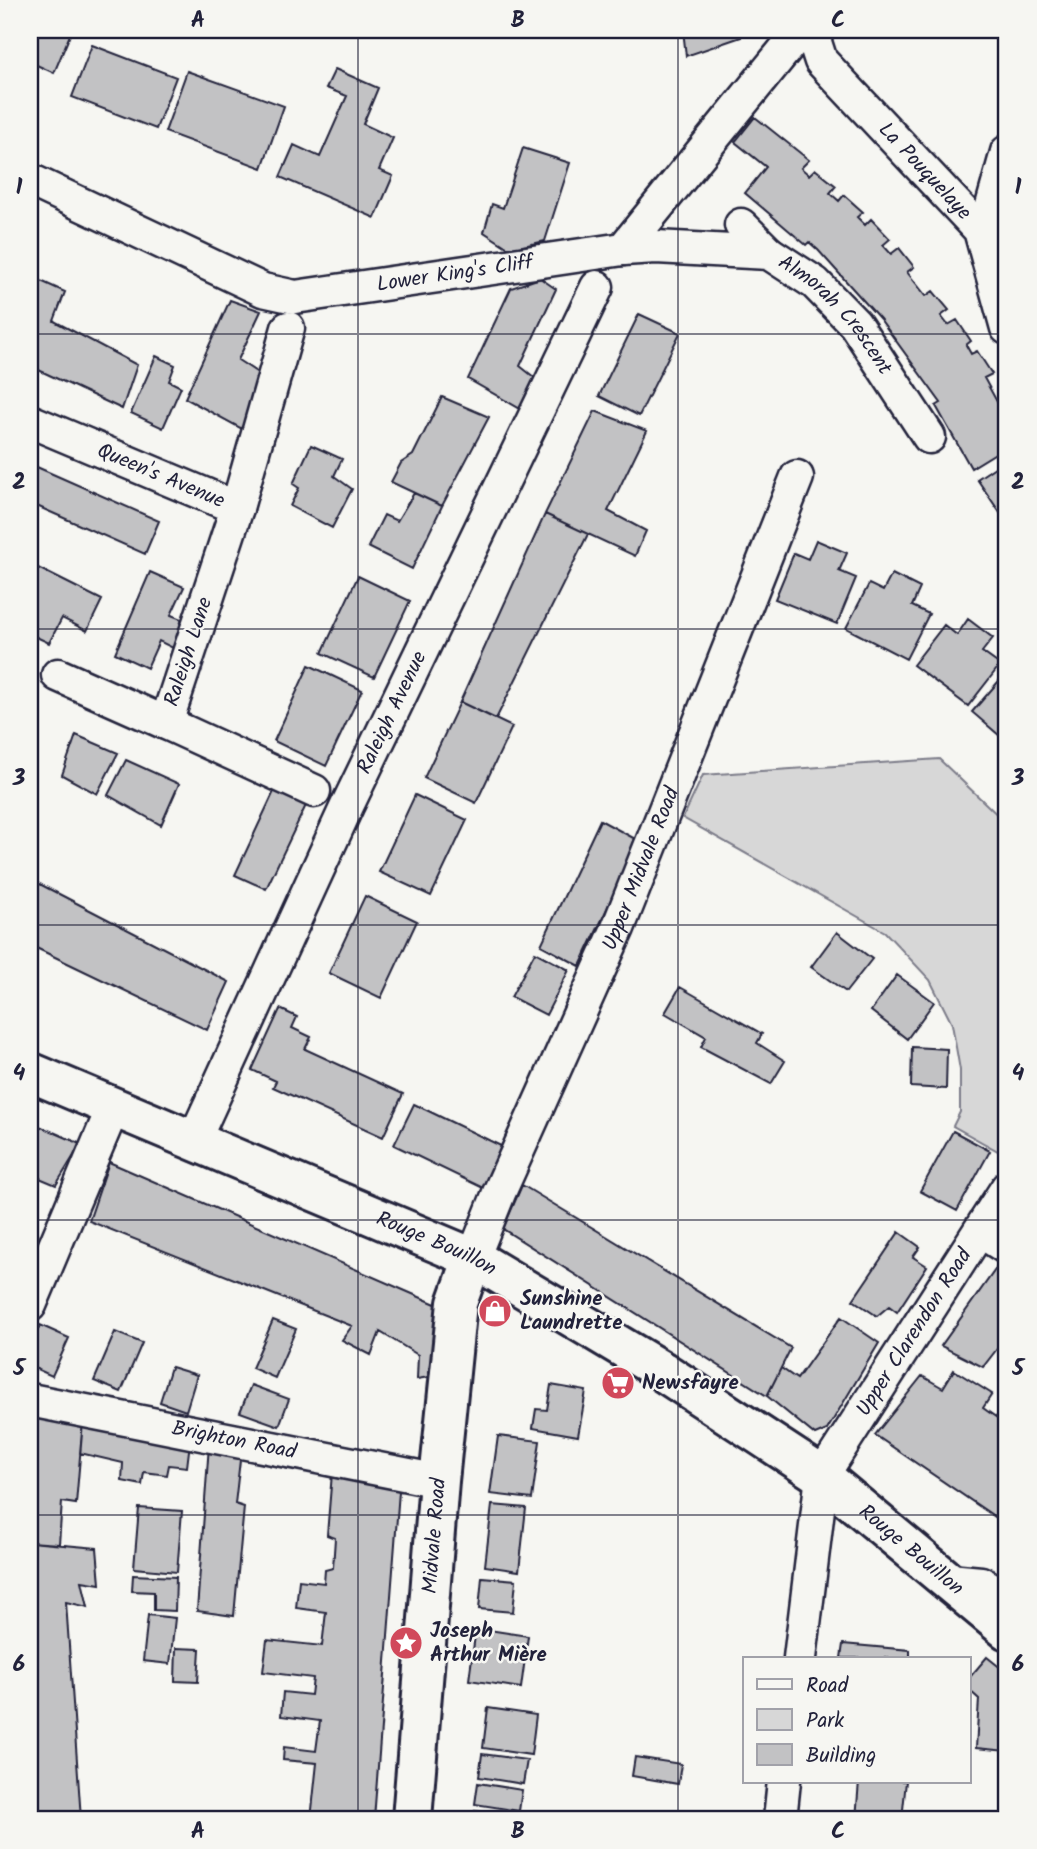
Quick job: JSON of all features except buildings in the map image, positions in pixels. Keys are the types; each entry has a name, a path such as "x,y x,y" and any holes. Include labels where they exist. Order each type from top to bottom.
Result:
{"main road":[{"name":"Rouge Bouillon","path":"30,1072 473,1258 662,1371 822,1476 1007,1630"},
{"name":"Midvale Road","path":"412,1819 439,1481 457,1303 473,1258"}],"street":[{"path":"623,248 801,30"},
{"name":"La Pouquelaye","path":"811,30 821,61 994,233 1007,328"},
{"path":"994,233 989,218 1007,152"},
{"name":"Lower King's Cliff","path":"30,180 263,290 295,297 623,248"},
{"path":"741,225 769,253"},
{"name":"Almorah Crescent","path":"623,248 656,247 769,253 815,283 855,324 929,437"},
{"name":"Raleigh Avenue","path":"194,1140 347,806 597,287"},
{"name":"Queen's Avenue","path":"30,421 237,508 288,328"},
{"name":"Upper Midvale Road","path":"473,1258 499,1193 618,928 797,477"},
{"name":"Raleigh Lane","path":"237,508 166,723 314,791"},
{"path":"58,674 166,723"},
{"path":"30,1305 113,1108"},
{"name":"Upper Clarendon Road","path":"822,1476 1007,1188"},
{"path":"980,1231 1007,1248"},
{"name":"Brighton Road","path":"30,1400 439,1481"},
{"path":"800,1657 822,1476"},
{"path":"949,1580 981,1583 1007,1597"},
{"path":"780,1819 784,1783"}],"green space":[{"path":"939,759 1007,824 1007,1156 953,1126 960,1112 960,1070 952,1024 930,980 885,932 683,818 703,775"}],"place":[{"name":"Sunshine Laundrette","path":"495,1311"},
{"name":"Newsfayre","path":"618,1383"},
{"name":"Joseph Arthur Mière","path":"406,1643"}]}
